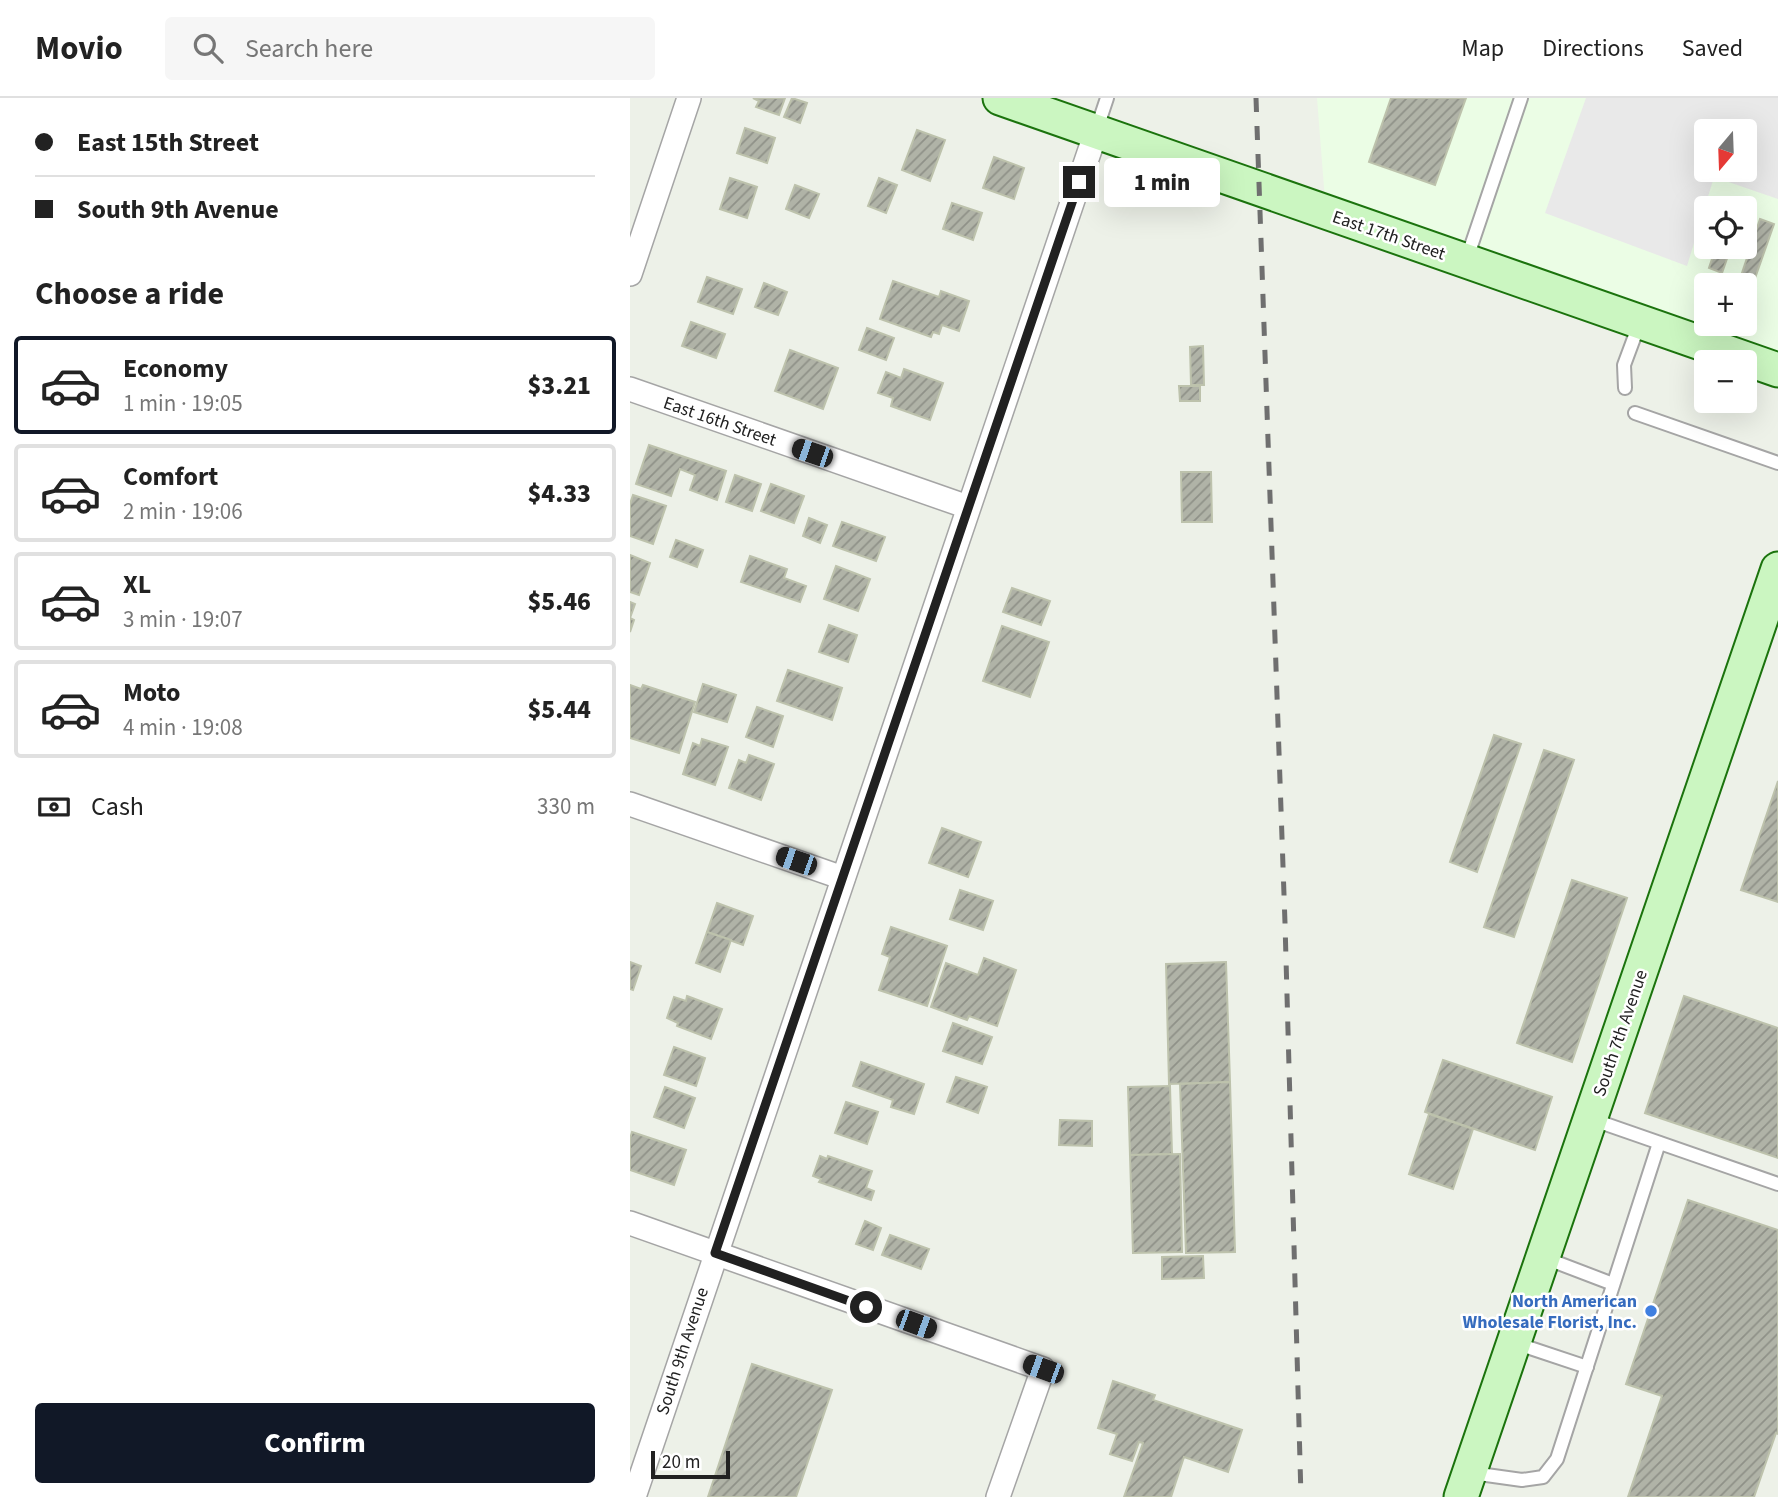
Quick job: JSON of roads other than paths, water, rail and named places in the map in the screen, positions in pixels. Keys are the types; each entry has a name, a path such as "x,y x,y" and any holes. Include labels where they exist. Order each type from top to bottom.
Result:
{"street":[{"path":"630,274 689,98"},
{"name":"East 17th Street","path":"1000,98 1778,370"},
{"name":"South 9th Avenue","path":"634,1497 1096,132"},
{"name":"East 16th Street","path":"630,389 968,507"},
{"name":"South 7th Avenue","path":"1466,1485 1778,569"},
{"path":"630,804 844,878"},
{"path":"630,1223 1043,1369 999,1497"}],"lane":[{"path":"1096,132 1107,98"},
{"path":"1466,261 1521,98"},
{"path":"1625,388 1624,365 1640,322"},
{"path":"1635,413 1778,463"},
{"path":"1591,1119 1778,1184"},
{"path":"1466,1485 1543,1477 1557,1458 1659,1143"},
{"path":"1544,1257 1614,1284"},
{"path":"1515,1343 1587,1367"}],"railway":[{"path":"1256,98 1285,923 1301,1497"}],"place":[{"name":"North American Wholesale Florist, Inc.","path":"1651,1311"}]}
